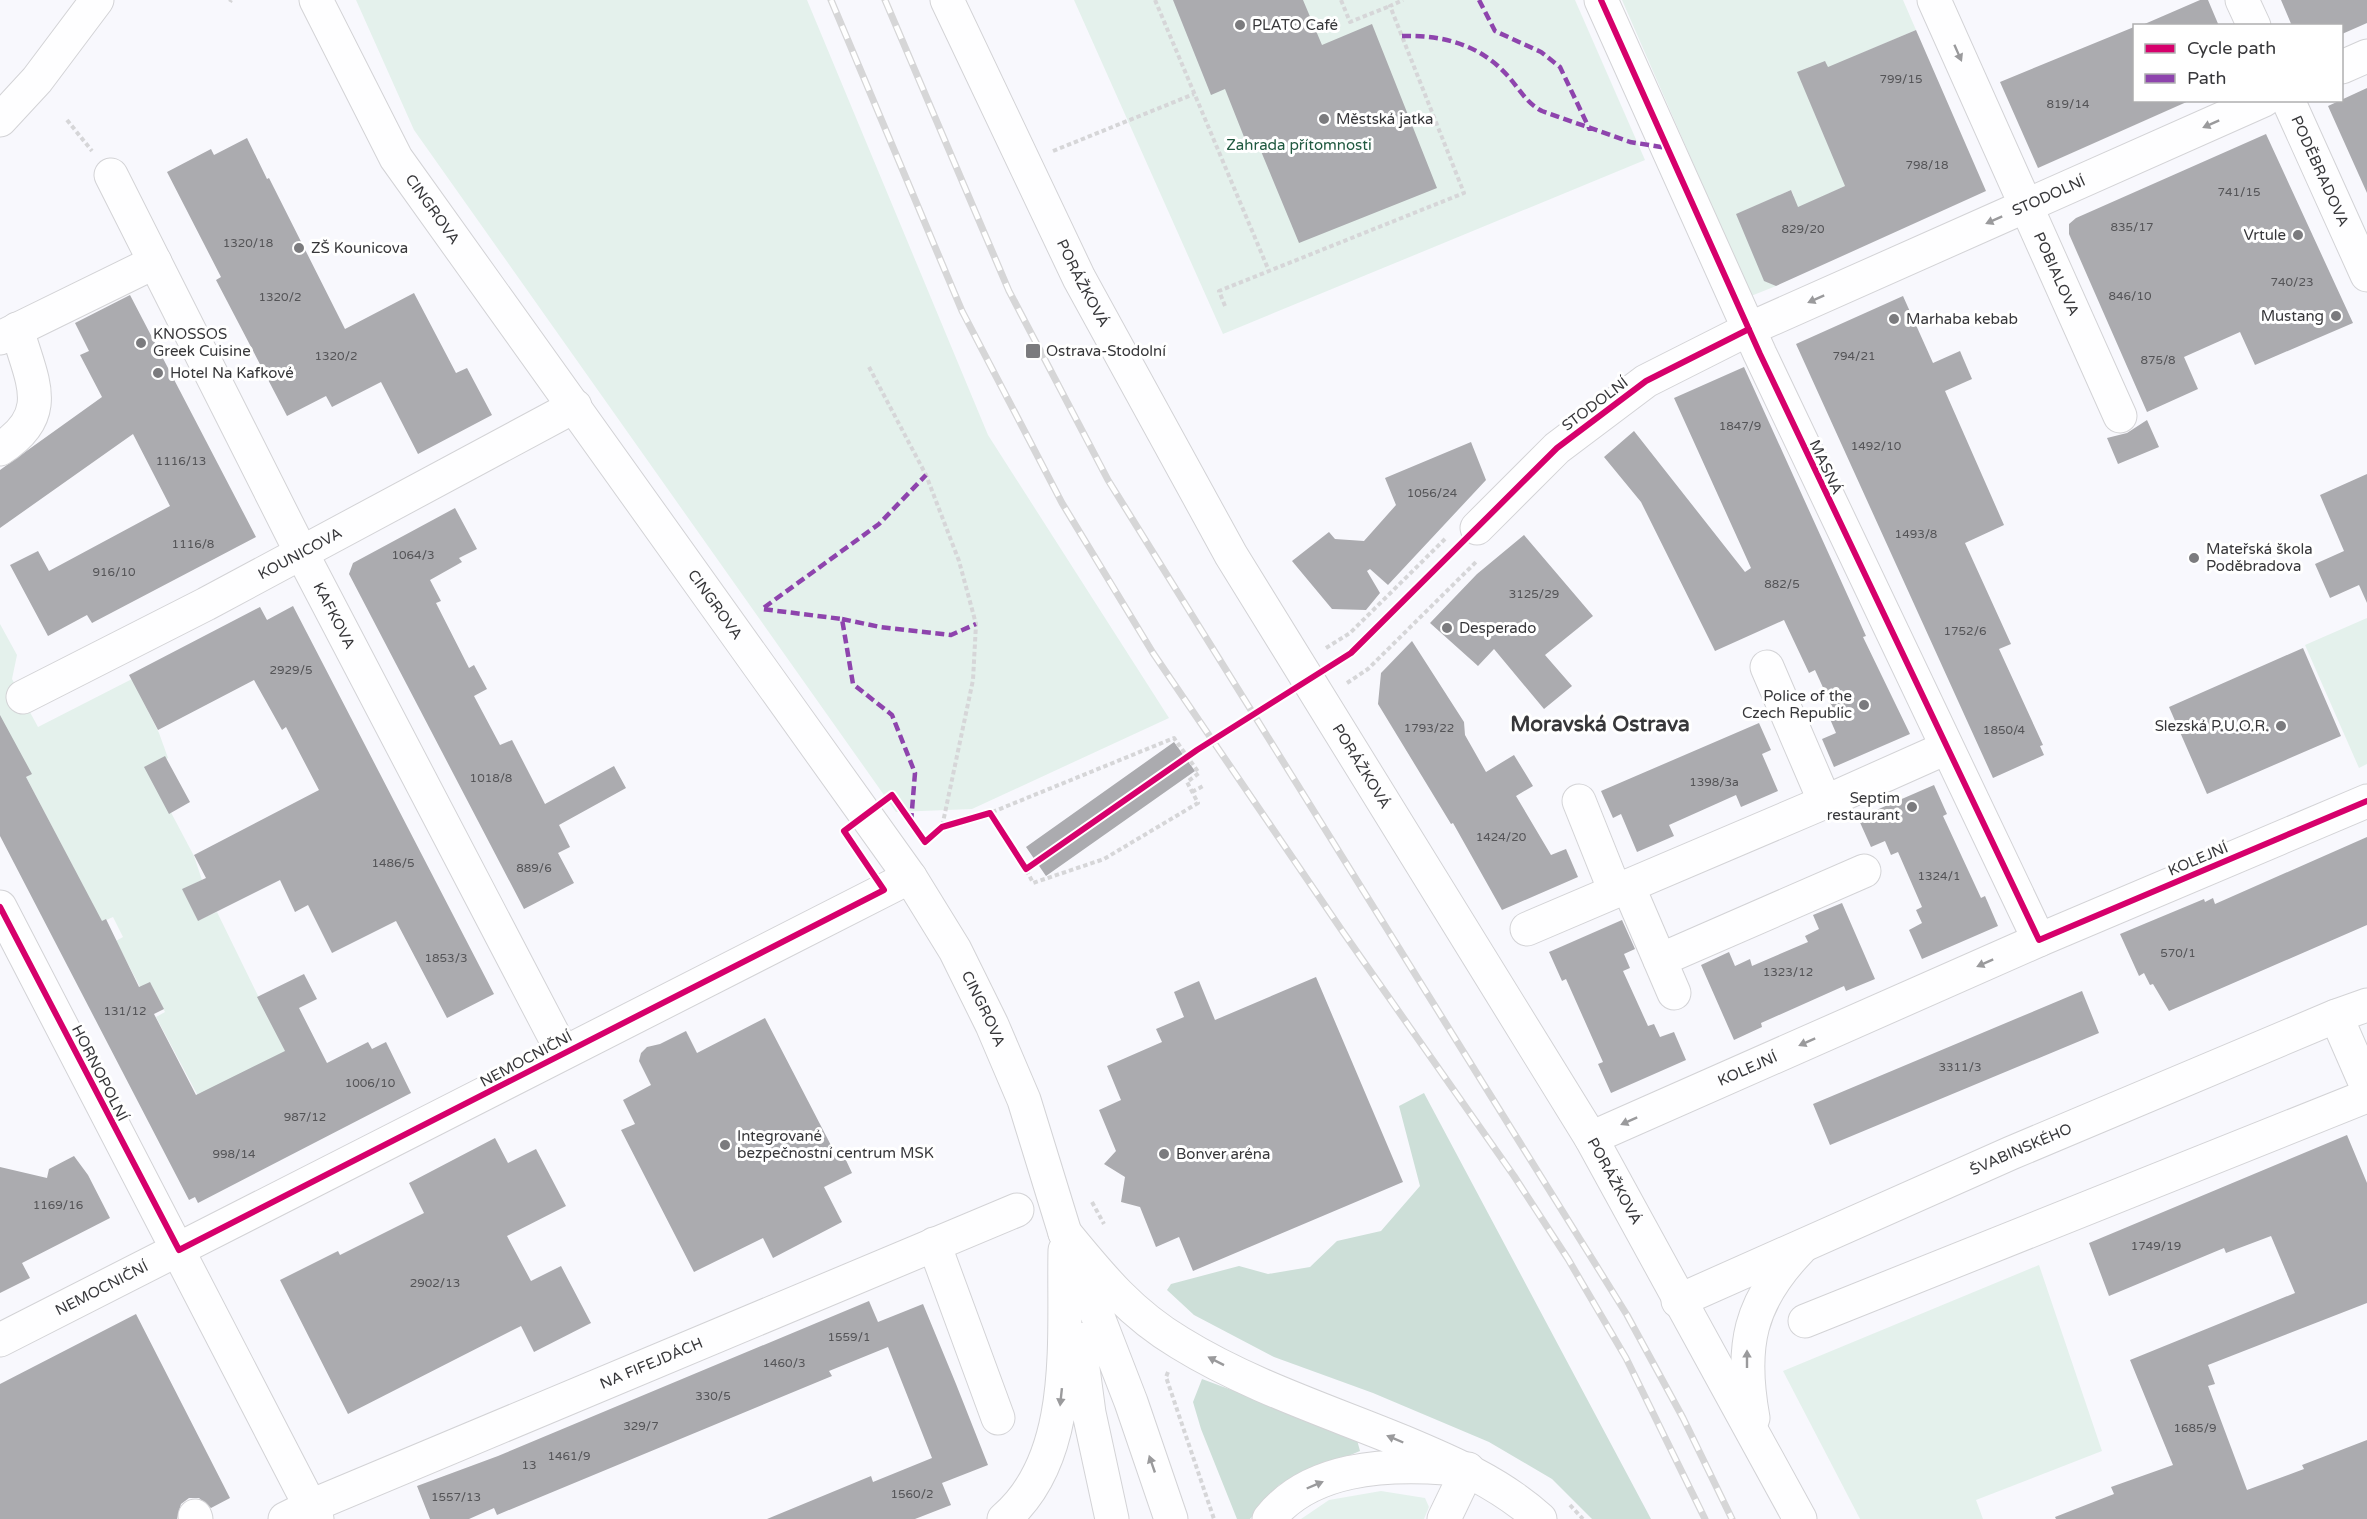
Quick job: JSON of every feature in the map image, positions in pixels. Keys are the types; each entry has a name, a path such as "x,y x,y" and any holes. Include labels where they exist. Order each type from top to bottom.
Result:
{"main road":[{"path":"0,120 37,80 97,0"},
{"path":"293,0 322,14"},
{"name":"PORÁŽKOVÁ","path":"947,0 1079,278 1231,555 1591,1138 1678,1301 1757,1438 1800,1519"},
{"name":"MASNÁ","path":"1601,0 1749,329 2039,940"},
{"name":"POBIALOVA","path":"1934,0 2121,416"},
{"path":"2242,0 2253,24"},
{"name":"CINGROVA","path":"322,14 396,158 910,877 955,950 992,1025 1024,1100 1065,1233"},
{"path":"2343,67 2367,56"},
{"name":"STODOLNÍ","path":"1477,528 1557,448 1646,381 1749,329 2260,102"},
{"name":"PODĚBRADOVA","path":"2289,102 2367,275"},
{"name":"KAFKOVA","path":"111,175 302,552 563,1053"},
{"path":"0,449 31,421 35,407 34,392 8,334 155,262"},
{"name":"KOUNICOVA","path":"23,697 206,604 575,406"},
{"path":"1767,667 1825,802"},
{"path":"1527,929 1946,748"},
{"path":"1579,801 1621,889 1660,960 1674,993"},
{"name":"KOLEJNÍ","path":"1591,1138 2039,940 2367,801"},
{"path":"1660,960 1864,871"},
{"name":"NEMOCNIČNÍ","path":"0,1340 910,877"},
{"name":"HORNOPOLNÍ","path":"0,907 179,1250 304,1515"},
{"name":"ŠVABINSKÉHO","path":"1678,1301 1807,1242 2336,1016 2367,1005"},
{"path":"2336,1016 2367,1087"},
{"path":"1805,1321 2367,1096"},
{"name":"NA FIFEJDÁCH","path":"304,1515 1017,1210"},
{"path":"1065,1233 1122,1301 1180,1343 1268,1386 1468,1469 1506,1492 1553,1510"},
{"path":"1004,1519 1019,1506 1038,1479 1056,1425 1062,1377 1065,1233"},
{"path":"1065,1233 1089,1413 1112,1519"},
{"path":"1065,1233 1131,1402 1171,1519"},
{"path":"1757,1438 1748,1390 1747,1365 1747,1345 1753,1320 1763,1296 1776,1276 1807,1242"},
{"path":"934,1244 998,1418"},
{"path":"1269,1519 1284,1502 1303,1490 1354,1472 1392,1466 1468,1469"},
{"path":"1444,1519 1468,1469"}],"path":[{"path":"1155,0 1269,271"},
{"path":"1341,0 1350,22 1403,0"},
{"path":"1225,306 1219,291 1464,193 1389,6"},
{"path":"1050,152 1194,94"},
{"path":"67,120 111,175"},
{"path":"869,367 935,496 959,561 976,624 973,680 942,827"},
{"path":"1297,665 1350,633 1462,522 1477,528 1491,546 1368,669 1320,702"},
{"path":"1351,653 1477,528"},
{"path":"925,842 942,827 990,813 1174,738 1199,773 1187,782 1198,803 1104,859 1033,884 990,813"},
{"path":"1192,792 1203,786"},
{"path":"1026,869 1036,862"},
{"path":"1090,1195 1104,1226"},
{"path":"1170,1367 1166,1377 1214,1519"},
{"path":"1553,1510 1583,1519"}],"green space":[{"path":"356,0 807,0 988,435 1169,718 972,809 896,812 414,130"},
{"name":"Zahrada přítomnosti","path":"1074,0 1575,0 1645,160 1223,334"},
{"path":"1622,0 1903,0 1916,30 1855,56 1895,147 1899,149 1917,141 1919,148 1844,181 1845,186 1794,210 1790,199 1794,196 1791,190 1737,214 1764,280 1776,286 1751,296","holes":["1825,62 1859,140 1831,152 1798,73"]},
{"path":"2367,618 2367,764 2359,768 2305,645"},
{"path":"0,624 17,655 12,679 38,727 132,679 159,733 168,758 148,769 194,856 202,880 183,889 198,920 217,912 286,1053 215,1128 156,1017 165,1012 151,984 141,989 116,941 123,937 113,917 102,922 26,777 29,776 0,721"},
{"path":"2039,1265 2102,1451 1976,1500 1983,1519 1860,1519 1783,1371"},
{"path":"1381,1491 1425,1498 1429,1507 1424,1519 1301,1519 1329,1500"}],"shaded area":[{"path":"1424,1093 1651,1519 1592,1519 1552,1479 1489,1442 1373,1393 1274,1357 1194,1315 1167,1290 1171,1284 1239,1266 1268,1274 1310,1267 1337,1241 1381,1231 1420,1186 1399,1106"},
{"path":"1202,1379 1356,1436 1360,1451 1279,1485 1250,1519 1237,1519 1201,1429 1193,1402"}],"building":[{"name":"Městská jatka","path":"1173,0 1303,0 1322,45 1372,24 1437,188 1299,243 1258,144 1248,147 1225,89 1211,95"},
{"path":"2200,0 2208,0 2218,24 2145,24"},
{"path":"2281,0 2367,0 2367,23 2343,34 2343,24 2291,24"},
{"path":"2133,27 2133,102 2186,102 2038,168 2000,82"},
{"path":"1916,30 1986,191 1776,286 1764,281 1736,214 1791,190 1798,207 1845,186 1797,72 1825,61 1828,67"},
{"path":"2367,88 2367,193 2328,106 2343,102 2343,99"},
{"path":"2266,134 2353,323 2255,365 2240,332 2184,357 2198,389 2147,412 2069,234 2069,224 2076,218"},
{"path":"247,138 345,329 414,293 456,373 467,368 492,415 418,454 381,382 332,407 326,396 287,416 216,280 221,277 167,172 211,149 214,155"},
{"path":"130,295 256,537 92,623 87,615 48,636 10,565 38,551 49,571 170,506 133,434 0,528 0,470 102,397 80,355 89,351 75,323"},
{"path":"1903,296 1933,363 1960,351 1972,379 1945,391 2004,525 1965,543 2011,644 1999,649 2043,745 2040,746 2044,755 1993,778 1796,344"},
{"path":"1744,367 1866,636 1863,637 1910,734 1834,767 1822,739 1836,733 1830,719 1836,716 1815,670 1809,673 1784,620 1715,651 1641,502 1604,457 1634,431 1745,572 1751,568 1674,398"},
{"path":"2147,420 2159,447 2118,464 2107,438 2127,433"},
{"path":"1471,442 1486,480 1388,585 1370,569 1367,571 1380,593 1366,610 1332,609 1292,561 1329,532 1335,539 1364,541 1396,505 1385,478"},
{"path":"2367,474 2367,603 2359,585 2330,598 2315,564 2344,551 2320,495"},
{"path":"455,508 477,549 459,558 462,562 430,580 441,601 436,603 469,668 474,665 487,689 474,696 500,745 512,740 545,804 614,766 626,788 559,825 570,847 558,853 574,883 524,909 349,574 353,563"},
{"path":"1524,535 1593,616 1545,655 1572,686 1544,709 1494,649 1478,666 1430,623 1477,574"},
{"path":"293,606 494,994 447,1018 396,921 332,953 308,905 295,912 280,880 198,921 182,889 206,878 194,855 319,790 286,727 282,730 254,680 158,730 129,675 260,607 267,620"},
{"path":"1412,641 1464,722 1465,735 1486,772 1514,755 1533,786 1516,796 1551,855 1566,849 1578,877 1502,910 1453,823 1451,824 1378,704 1381,673"},
{"path":"2303,648 2341,736 2207,794 2169,707"},
{"path":"0,715 32,774 26,777 102,921 106,919 139,987 150,982 164,1009 154,1014 196,1095 285,1051 257,997 304,974 317,999 299,1008 327,1063 368,1042 372,1049 386,1042 411,1093 198,1203 195,1197 189,1200 0,836"},
{"path":"1759,723 1771,750 1762,754 1778,791 1741,807 1736,795 1669,825 1674,836 1637,852 1621,814 1613,818 1601,791"},
{"path":"1174,742 1195,771 1046,876 1026,847"},
{"path":"165,756 190,802 169,814 144,767"},
{"path":"1934,785 1947,814 1943,816 1981,898 1985,896 1998,926 1922,959 1909,930 1922,923 1916,910 1922,907 1898,852 1891,855 1885,841 1871,847 1858,818"},
{"path":"2367,837 2367,925 2169,1011 2144,973 2139,976 2120,934 2204,899 2205,902 2213,898 2215,904"},
{"path":"1842,903 1875,979 1846,991 1844,986 1761,1023 1762,1027 1734,1040 1701,965 1729,952 1735,966 1750,959 1752,966 1808,942 1805,936 1819,929 1813,915"},
{"path":"1622,920 1635,949 1624,954 1630,968 1623,971 1648,1026 1654,1024 1660,1037 1674,1032 1686,1060 1611,1093 1598,1064 1603,1062 1566,979 1562,981 1549,952"},
{"path":"1316,977 1403,1182 1193,1271 1179,1237 1156,1247 1140,1207 1121,1202 1125,1177 1104,1164 1116,1151 1099,1110 1121,1100 1107,1066 1162,1042 1156,1029 1184,1017 1174,992 1199,981 1215,1020"},
{"path":"2082,991 2099,1033 1830,1145 1813,1104"},
{"name":"Integrované bezpečnostní centrum MSK","path":"765,1018 836,1155 845,1158 852,1173 824,1187 842,1222 773,1258 763,1238 694,1272 621,1130 635,1124 623,1100 651,1085 639,1061 641,1053 647,1047 660,1044 686,1031 697,1053"},
{"path":"2347,1135 2367,1183 2367,1303 2208,1365 2215,1384 2208,1386 2247,1490 2304,1469 2302,1465 2367,1440 2367,1519 2056,1519 2055,1517 2114,1494 2111,1487 2173,1465 2130,1360 2295,1293 2271,1236 2226,1253 2224,1248 2109,1296 2089,1243"},
{"path":"495,1138 508,1163 536,1149 566,1206 507,1236 531,1281 561,1266 591,1323 534,1352 521,1326 348,1414 280,1280 338,1251 340,1255 424,1213 409,1183"},
{"path":"74,1156 88,1175 110,1218 22,1263 30,1278 0,1293 0,1167 47,1178 49,1169"},
{"path":"869,1301 878,1322 923,1304 956,1384 988,1465 942,1483 951,1505 915,1519 767,1519 871,1476 873,1482 932,1458 888,1347 829,1371 832,1376 497,1515 494,1508 469,1519 430,1519 417,1486 498,1456"},
{"path":"136,1314 230,1498 211,1508 199,1498 189,1498 181,1504 177,1519 0,1519 0,1384"}],"railway":[{"path":"831,0 962,311 1062,503 1153,653 1343,932 1514,1176 1568,1259 1626,1358 1705,1519"},
{"path":"885,0 1009,291 1108,480 1627,1315 1683,1418 1732,1519"}],"marked path":[{"path":"1479,0 1495,31 1541,52 1560,67 1590,130"},
{"path":"1402,36 1431,37 1472,49 1496,64 1536,108 1630,142 1667,148"},
{"path":"911,822 915,773 892,715 853,684 842,619 762,609 879,524 926,475"},
{"path":"842,619 880,627 951,635 976,624"}],"cycle path":[{"path":"1601,0 1760,354 2039,940 2367,801"},
{"path":"0,907 179,1250 884,890 844,831 892,795 925,842 942,827 990,813 1026,869 1197,750 1351,653 1557,448 1646,381 1749,329"}],"place":[{"name":"PLATO Café","path":"1240,25"},
{"name":"Městská jatka","path":"1324,119"},
{"name":"Vrtule","path":"2298,235"},
{"name":"ZŠ Kounicova","path":"299,248"},
{"name":"Mustang","path":"2336,316"},
{"name":"Marhaba kebab","path":"1894,319"},
{"name":"KNOSSOS Greek Cuisine","path":"141,343"},
{"name":"Ostrava-Stodolní","path":"1033,351"},
{"name":"Hotel Na Kafkové","path":"158,373"},
{"name":"Mateřská škola Poděbradova","path":"2194,558"},
{"name":"Desperado","path":"1447,628"},
{"name":"Police of the Czech Republic","path":"1864,705"},
{"name":"Slezská P.U.O.R.","path":"2281,726"},
{"name":"Septim restaurant","path":"1912,807"},
{"name":"Integrované bezpečnostní centrum MSK","path":"725,1145"},
{"name":"Bonver aréna","path":"1164,1154"}],"district":[{"name":"Moravská Ostrava","path":"1600,724"}]}
